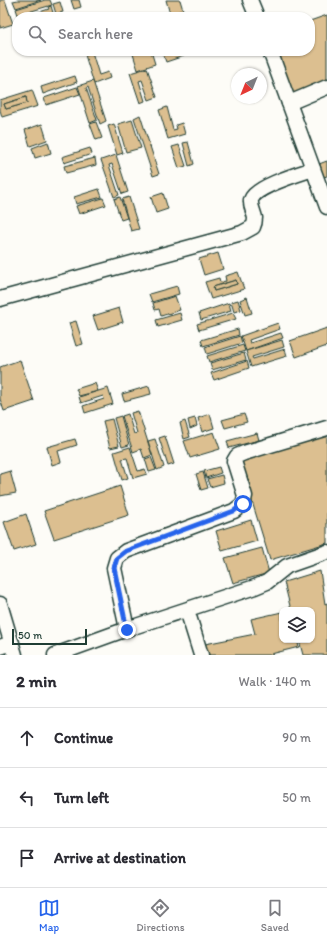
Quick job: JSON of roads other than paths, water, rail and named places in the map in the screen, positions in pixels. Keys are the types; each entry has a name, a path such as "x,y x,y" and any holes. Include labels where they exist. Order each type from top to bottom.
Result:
{"street":[{"path":"250,0 255,12"},
{"path":"272,56 327,207"},
{"path":"289,103 327,88"},
{"path":"0,299 242,234 253,227 255,218 251,200 256,193 271,184 313,168"},
{"path":"127,630 114,568 117,558 126,551 234,511 243,504 245,496 234,462 237,456 327,428"},
{"path":"55,655 255,587 267,582 286,566 327,552"},
{"path":"0,604 9,648"},
{"path":"187,610 201,655"}]}
